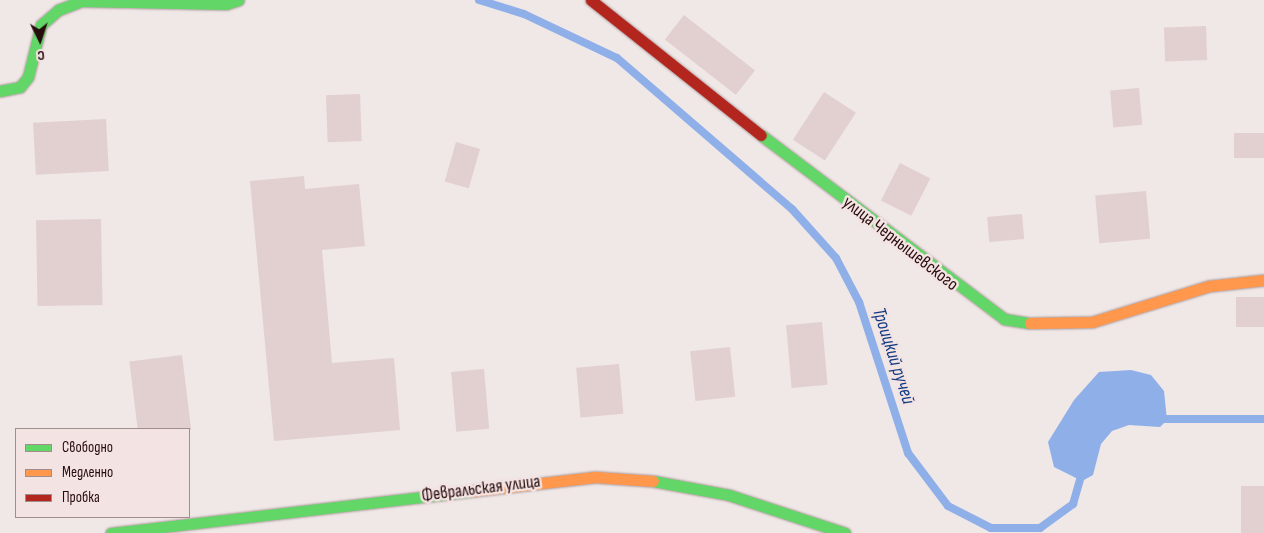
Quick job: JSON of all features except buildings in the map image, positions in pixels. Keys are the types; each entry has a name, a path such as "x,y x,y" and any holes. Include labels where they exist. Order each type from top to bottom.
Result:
{"street":[{"path":"0,91 20,86 28,77 41,25 58,10 81,1 226,4 238,0"},
{"name":"улица Чернышевского","path":"591,0 876,227 1004,319 1048,326 1092,322 1209,286 1264,280"},
{"name":"Февральская улица","path":"111,533 595,477 656,482 729,495 845,533"}],"water":[{"path":"1131,370 1151,375 1164,391 1167,420 1160,427 1129,425 1112,431 1101,444 1093,475 1082,481 1054,467 1048,442 1074,400 1099,372"}],"waterway":[{"name":"Троицкий ручей","path":"479,0 524,14 617,58 792,209 836,258 859,302 908,453 948,506 991,528 1040,528 1073,504 1082,472"},
{"name":"Троицкий ручей","path":"1158,419 1264,419"}],"traffic: fast":[{"path":"0,91 20,87 28,77 41,25 58,10 81,1 226,4 238,0"},
{"path":"761,135 1004,319 1030,323"},
{"path":"653,481 729,495 845,533"},
{"path":"111,533 472,491"}],"traffic: slow":[{"path":"1030,323 1092,322 1209,286 1264,280"},
{"path":"472,491 595,477 653,481"}],"traffic: jam":[{"path":"591,0 761,135"}]}
